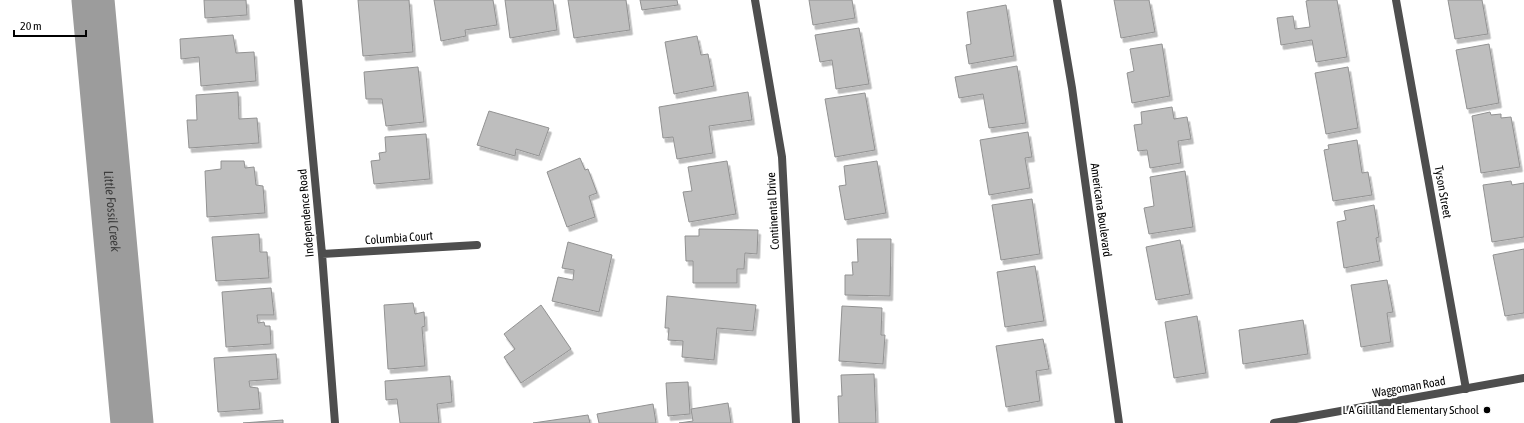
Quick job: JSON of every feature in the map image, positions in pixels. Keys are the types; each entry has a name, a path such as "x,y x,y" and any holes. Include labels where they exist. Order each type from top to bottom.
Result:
{"street":[{"name":"Independence Road","path":"298,0 322,254 335,423"},
{"name":"Continental Drive","path":"755,0 782,157 796,423"},
{"name":"Americana Boulevard","path":"1057,0 1072,88 1119,423"},
{"name":"Tyson Street","path":"1396,0 1466,389"},
{"name":"Columbia Court","path":"322,254 476,245"},
{"name":"Waggoman Road","path":"1274,423 1524,378"}],"building":[{"path":"204,0 246,0 247,15 205,18"},
{"path":"358,0 409,0 413,52 363,56"},
{"path":"434,0 493,0 497,25 465,30 466,36 441,41"},
{"path":"505,0 553,0 557,30 510,38"},
{"path":"568,0 626,0 630,30 574,38"},
{"path":"640,0 677,0 678,5 642,10"},
{"path":"809,0 852,0 855,18 813,25"},
{"path":"1114,0 1149,0 1155,32 1121,38"},
{"path":"1337,0 1347,57 1316,62 1312,40 1281,45 1277,18 1293,16 1295,29 1310,27 1306,1"},
{"path":"1448,0 1482,0 1488,34 1455,39"},
{"path":"1006,5 1014,56 969,64 966,45 971,44 967,12"},
{"path":"859,28 869,84 836,89 832,60 820,62 815,35"},
{"path":"233,35 236,53 254,52 256,81 201,86 199,57 181,59 180,39"},
{"path":"697,36 701,55 708,54 714,86 674,94 665,42"},
{"path":"1162,44 1170,96 1132,103 1127,73 1134,71 1130,49"},
{"path":"1489,44 1499,103 1467,109 1456,50"},
{"path":"1017,66 1026,123 989,128 983,94 959,98 955,77"},
{"path":"418,67 424,122 386,126 382,99 366,99 364,72"},
{"path":"1348,67 1358,128 1326,134 1315,73"},
{"path":"238,92 239,119 257,118 259,143 189,148 187,120 197,120 196,95"},
{"path":"748,92 752,120 709,126 713,153 677,159 673,137 663,138 659,107"},
{"path":"865,93 875,150 835,157 825,99"},
{"path":"1172,107 1174,119 1187,117 1191,139 1178,141 1181,163 1150,168 1147,150 1138,151 1134,125 1142,124 1141,112"},
{"path":"489,111 549,128 539,156 516,149 515,156 477,145"},
{"path":"1490,112 1491,115 1501,114 1501,118 1511,117 1520,167 1481,173 1472,116"},
{"path":"1028,132 1032,157 1025,158 1030,188 989,195 980,140"},
{"path":"426,134 430,179 374,184 371,161 380,160 379,153 386,152 385,137"},
{"path":"1357,140 1362,173 1368,172 1372,195 1333,201 1324,150 1329,149 1328,145"},
{"path":"580,158 585,170 588,169 597,193 589,196 595,217 567,227 547,172"},
{"path":"221,161 244,161 245,168 254,167 256,185 263,186 265,213 207,217 205,171 221,169"},
{"path":"727,161 736,214 689,222 683,192 692,191 688,167"},
{"path":"877,161 886,213 845,220 839,186 846,185 844,166"},
{"path":"1185,171 1193,227 1149,234 1144,208 1154,206 1150,177"},
{"path":"1511,181 1512,185 1524,183 1524,237 1492,242 1483,185"},
{"path":"1032,199 1040,254 1001,260 992,205"},
{"path":"1374,205 1379,237 1376,238 1380,261 1344,268 1337,222 1346,220 1344,211"},
{"path":"699,229 758,230 757,254 745,253 744,269 737,269 737,283 693,283 693,261 686,261 685,236 699,236"},
{"path":"259,234 260,252 267,252 269,278 216,281 212,237"},
{"path":"857,239 891,239 890,296 845,295 845,275 853,275 852,262 858,262"},
{"path":"1180,240 1190,294 1156,300 1146,247"},
{"path":"568,242 612,255 599,312 552,301 558,277 573,280 574,270 562,268"},
{"path":"1524,249 1524,313 1505,316 1493,255"},
{"path":"1035,266 1044,321 1005,327 997,272"},
{"path":"1387,280 1393,312 1387,313 1391,342 1361,347 1351,285"},
{"path":"271,288 274,315 257,315 258,323 264,322 265,326 270,326 271,344 226,347 222,292"},
{"path":"667,296 756,305 753,331 717,328 714,360 682,357 683,341 668,340 669,328 665,328"},
{"path":"413,303 415,314 424,312 425,326 422,327 425,366 388,369 384,305"},
{"path":"541,305 571,349 521,383 504,357 515,349 504,334"},
{"path":"842,306 882,308 881,335 885,335 883,364 839,361"},
{"path":"1197,316 1206,373 1174,378 1165,322"},
{"path":"1303,320 1308,354 1243,364 1239,330"},
{"path":"1043,339 1049,369 1036,371 1040,401 1006,407 996,346"},
{"path":"276,354 278,379 249,381 250,387 258,388 260,409 218,412 214,358"},
{"path":"874,374 876,423 839,423 838,396 842,396 841,375"},
{"path":"450,376 452,402 437,404 439,423 400,423 397,399 386,400 385,381"},
{"path":"688,382 690,414 668,416 666,383"},
{"path":"728,403 731,423 679,423 693,421 691,409"},
{"path":"653,404 656,423 599,423 597,414"},
{"path":"588,415 590,423 533,423"},
{"path":"283,420 283,423 243,423"}],"waterway":[{"name":"Little Fossil Creek","path":"93,0 132,423"}],"place":[{"name":"L A Gililland Elementary School","path":"1487,410"}]}
